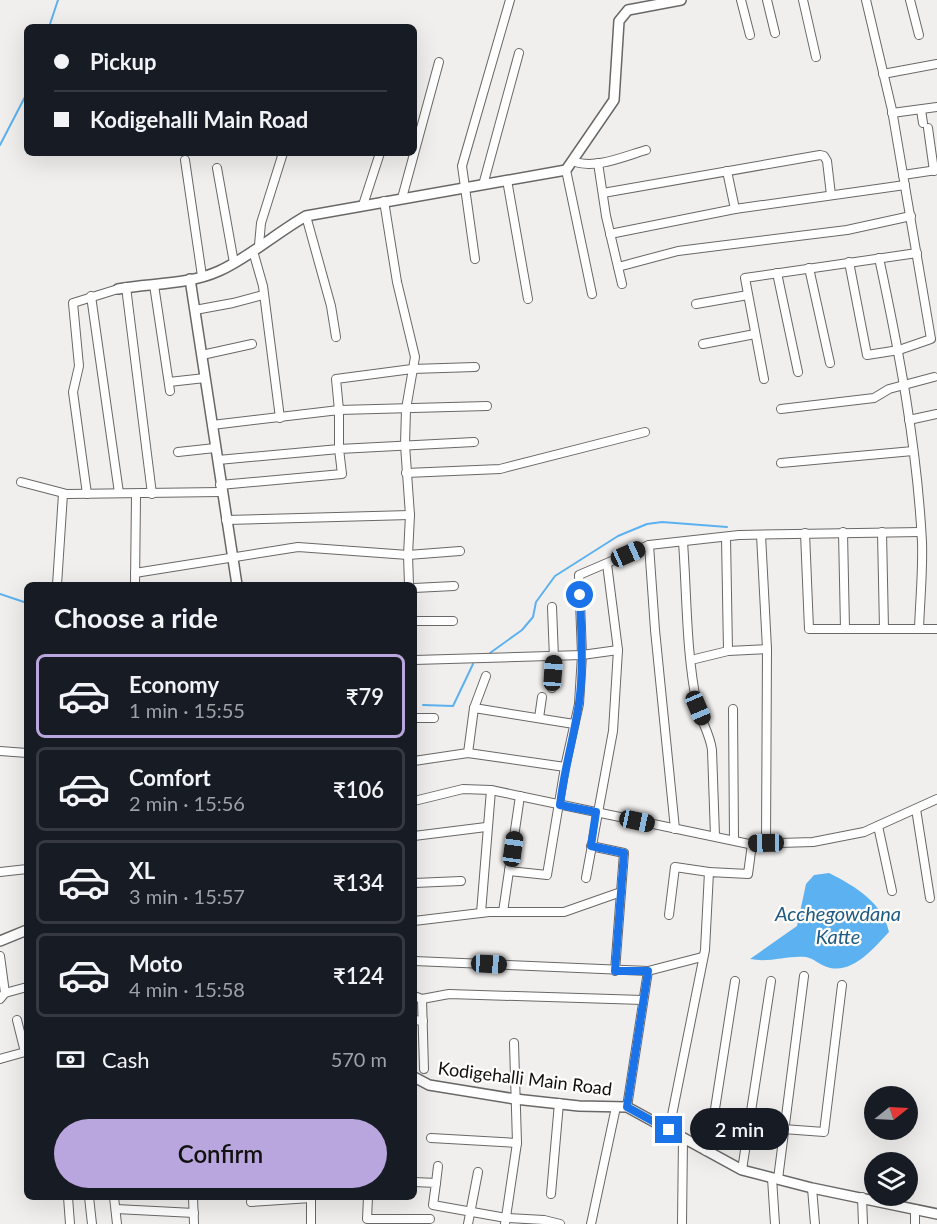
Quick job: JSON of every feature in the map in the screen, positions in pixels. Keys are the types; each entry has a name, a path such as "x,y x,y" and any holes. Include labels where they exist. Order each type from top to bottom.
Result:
{"street":[{"path":"475,259 462,166 510,0"},
{"path":"87,494 73,392 79,366 73,303 122,288 202,276 234,262 306,216 566,170 614,100 619,21 628,10 681,0"},
{"path":"741,0 750,35"},
{"path":"767,0 775,33"},
{"path":"803,0 816,57"},
{"path":"849,262 867,356 898,350 931,339 892,113 866,0"},
{"path":"910,0 919,35"},
{"path":"483,185 519,53"},
{"path":"417,143 439,62"},
{"path":"883,74 937,64"},
{"path":"892,113 937,107"},
{"path":"903,175 936,172 921,110"},
{"path":"573,161 582,165 598,163 646,150"},
{"path":"280,418 256,248 261,223 282,156"},
{"path":"363,205 379,156"},
{"path":"402,198 413,156"},
{"path":"603,193 824,156 827,161 831,195"},
{"path":"185,160 202,276"},
{"path":"598,163 610,234 622,284"},
{"path":"217,168 234,262"},
{"path":"566,170 592,294"},
{"path":"727,171 735,208"},
{"path":"507,180 528,299"},
{"path":"610,234 735,208 905,184"},
{"path":"384,201 397,282 415,357 406,409 405,445 405,473 410,515 408,555 410,582"},
{"path":"306,216 331,306 336,338"},
{"path":"618,267 678,251 847,230 910,216"},
{"path":"764,379 745,278 917,253"},
{"path":"879,258 898,350 913,451 921,532 919,629"},
{"path":"808,268 830,363"},
{"path":"777,273 798,372"},
{"path":"190,279 236,582"},
{"path":"154,285 170,387 205,378"},
{"path":"122,288 152,494"},
{"path":"195,310 263,295"},
{"path":"696,304 748,295"},
{"path":"91,296 119,493"},
{"path":"703,344 755,334"},
{"path":"202,355 252,344"},
{"path":"21,482 63,494 136,495 342,474 336,379 412,369 475,367"},
{"path":"781,409 874,398 889,389 934,378"},
{"path":"212,425 339,410 487,406"},
{"path":"909,420 937,414"},
{"path":"405,473 501,469 645,432"},
{"path":"218,460 339,449 474,442"},
{"path":"178,452 215,448"},
{"path":"781,463 913,451"},
{"path":"57,582 63,494"},
{"path":"135,582 136,495"},
{"path":"226,520 410,515"},
{"path":"843,532 845,629"},
{"path":"882,532 884,629"},
{"path":"509,872 547,875 565,767 579,704 582,655 579,575 650,545 761,535 921,532"},
{"path":"805,533 809,630 937,629"},
{"path":"761,535 767,648 766,843"},
{"path":"726,537 728,651"},
{"path":"683,542 691,660 698,708 710,738 715,836"},
{"path":"650,545 655,630 675,829"},
{"path":"135,573 298,547 408,555 460,551"},
{"path":"586,878 596,812 613,731 618,650 607,564"},
{"path":"417,588 454,586"},
{"path":"552,608 554,658 552,688"},
{"path":"417,621 453,621"},
{"path":"691,660 728,651 767,648"},
{"path":"417,660 554,658 618,650"},
{"path":"468,753 474,708 486,676"},
{"path":"539,718 542,697"},
{"path":"474,708 574,724"},
{"path":"733,709 734,840"},
{"path":"417,718 434,718"},
{"path":"0,751 24,753"},
{"path":"417,761 468,753 565,767"},
{"path":"417,800 464,789 491,790 675,829 753,843 766,843 813,842 864,832 937,799"},
{"path":"481,913 486,827 491,790"},
{"path":"503,912 520,796"},
{"path":"916,808 930,898"},
{"path":"878,826 892,891"},
{"path":"417,836 486,827"},
{"path":"669,915 675,867 748,874 753,843"},
{"path":"591,846 624,853 615,971"},
{"path":"0,872 24,869"},
{"path":"669,1130 705,950 709,872"},
{"path":"417,884 461,881"},
{"path":"417,921 481,913 564,912 621,892"},
{"path":"0,941 24,931"},
{"path":"0,956 3,996 24,988"},
{"path":"417,961 648,971 702,957"},
{"path":"627,1107 648,971"},
{"path":"774,1224 775,1179 804,976"},
{"path":"706,1151 715,1109 735,981"},
{"path":"742,1170 771,981"},
{"path":"783,1129 824,1132 842,986"},
{"path":"424,1070 423,1021 418,998 449,994 643,1000"},
{"path":"17,1020 24,1045"},
{"path":"417,1020 423,1021"},
{"path":"505,1221 517,1143 514,1044"},
{"path":"0,1059 24,1053"},
{"name":"Kodigehalli Main Road","path":"417,1079 429,1085 515,1099 627,1107 742,1170 812,1188 937,1214"},
{"path":"551,1194 559,1103"},
{"path":"591,1224 616,1107"},
{"path":"431,1138 517,1143"},
{"path":"682,1224 683,1138"},
{"path":"368,1200 366,1221 429,1221 438,1166"},
{"path":"468,1224 478,1172"},
{"path":"417,1182 436,1183"},
{"path":"812,1188 815,1224"},
{"path":"862,1197 863,1224"},
{"path":"68,1200 70,1224"},
{"path":"89,1200 92,1224"},
{"path":"114,1200 117,1224"},
{"path":"193,1200 194,1224"},
{"path":"251,1202 281,1200"},
{"path":"311,1200 311,1224"},
{"path":"433,1205 471,1210 505,1221 560,1224"},
{"path":"116,1209 194,1213"},
{"path":"915,1209 915,1224"}],"water":[{"name":"Acchegowdana Katte","path":"829,873 866,896 881,912 889,932 861,959 845,967 827,967 806,957 750,959 797,926 806,884 814,875"}],"waterway":[{"path":"50,24 58,0"},
{"path":"0,145 24,99"},
{"path":"490,653 522,630 533,617 536,602 555,576 618,536 647,524 662,522 727,527"},
{"path":"0,594 24,602"},
{"path":"423,705 453,706 473,664"}],"route":[{"path":"580,595 582,655 579,704 565,767 560,805 596,812 591,846 624,853 615,971 648,971 627,1107 669,1130"}]}
